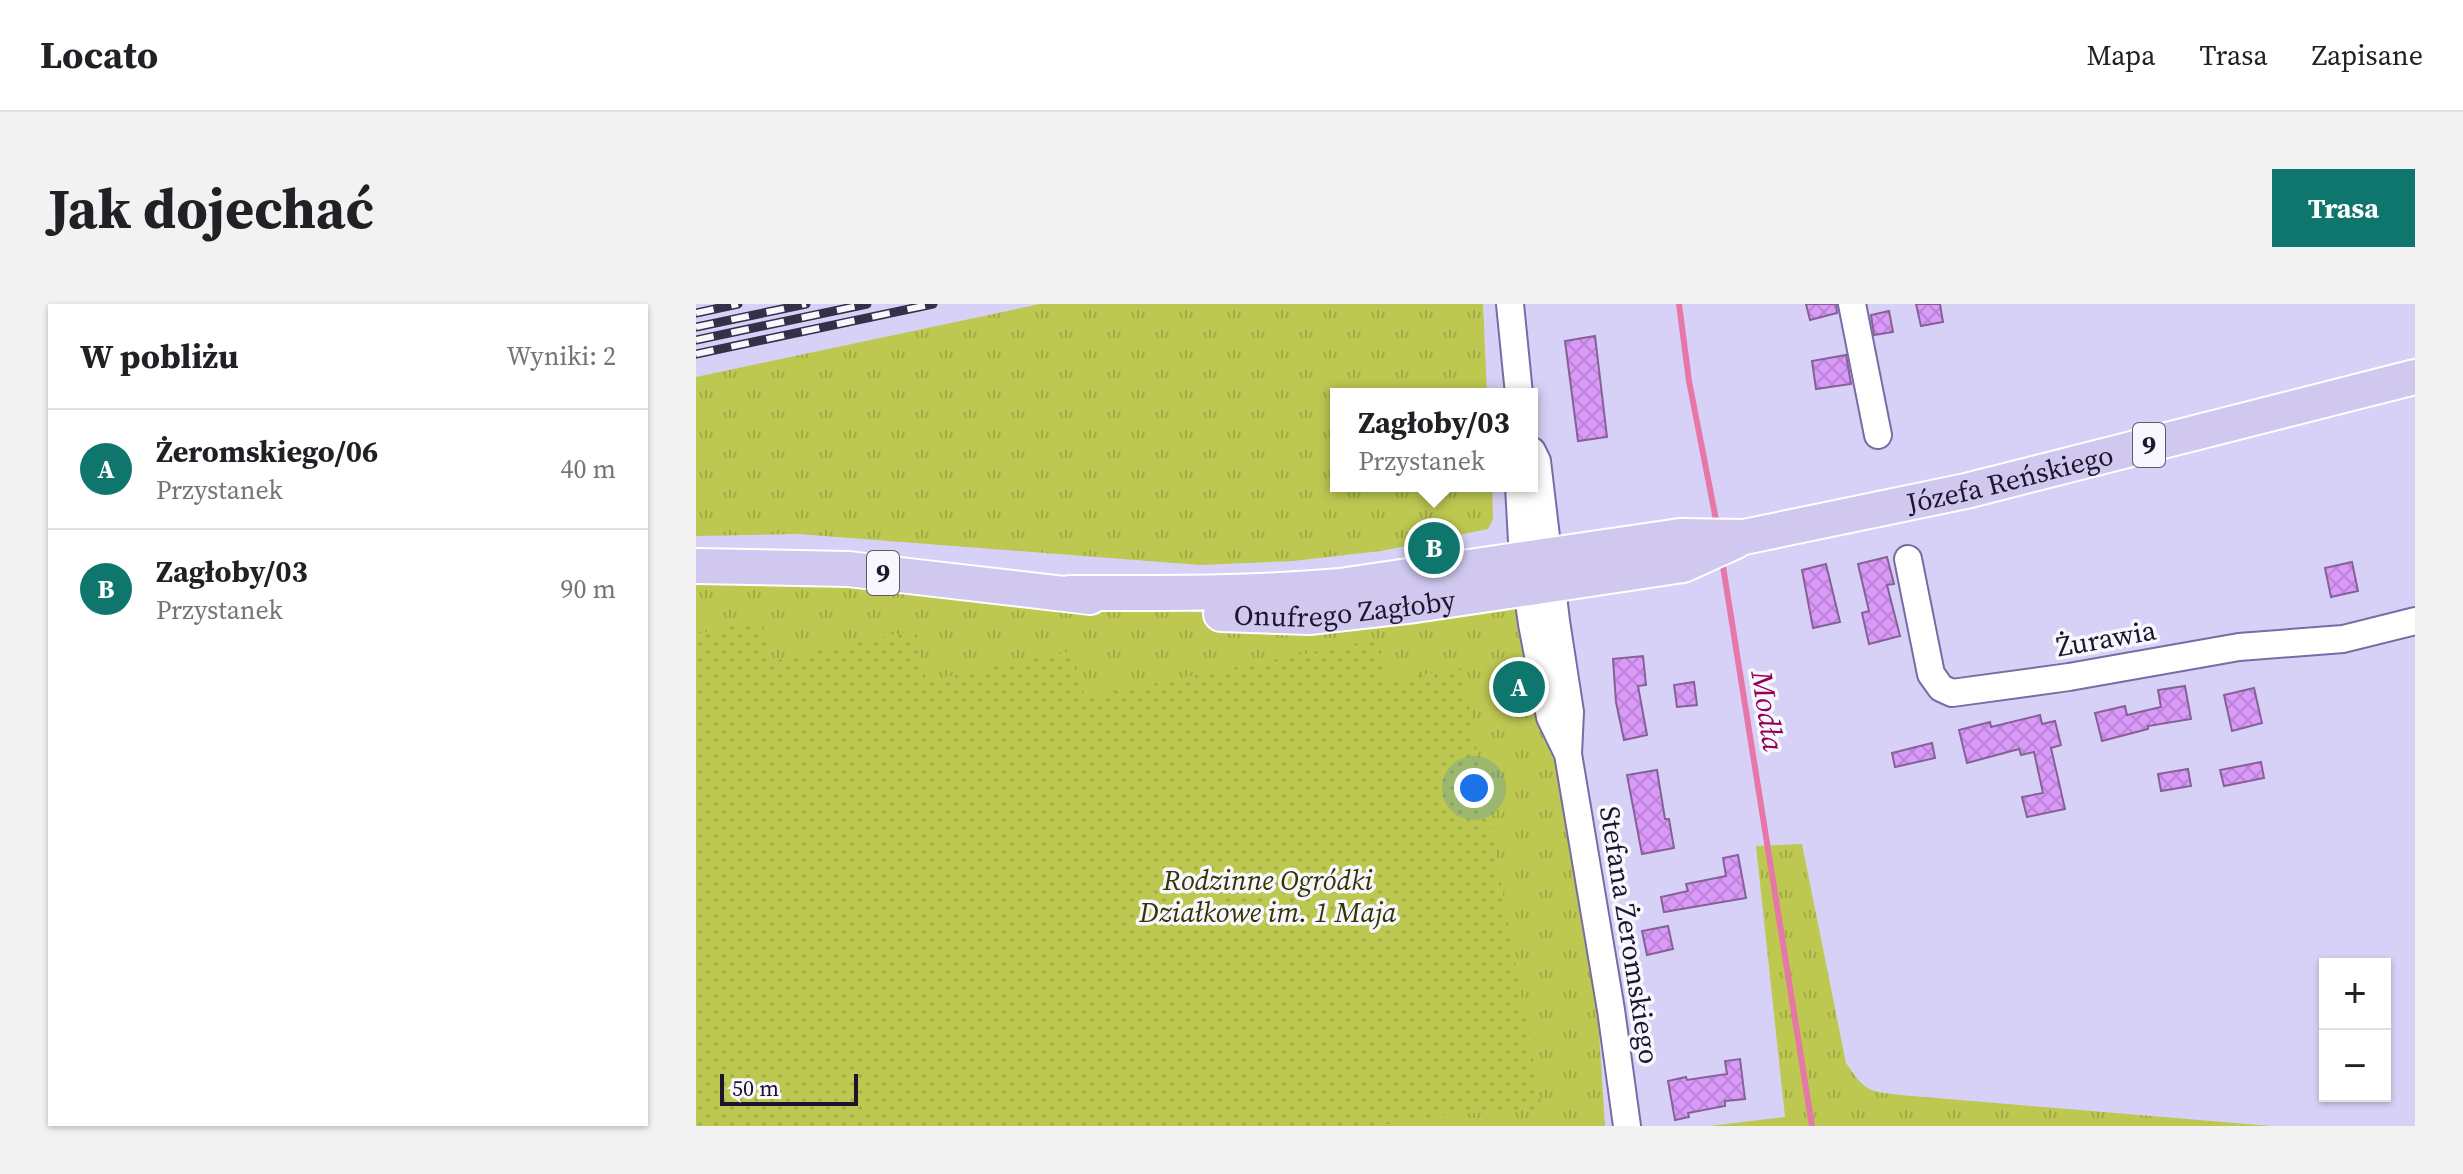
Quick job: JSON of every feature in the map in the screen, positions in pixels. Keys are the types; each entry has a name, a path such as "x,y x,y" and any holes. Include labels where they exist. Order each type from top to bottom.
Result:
{"main road":[{"name":"Józefa Reńskiego","path":"1537,573 1681,551 1966,491 2415,377"},
{"name":"Onufrego Zagłoby","path":"696,566 848,569 1070,593 1151,608 1309,617 1366,612 1537,573"}],"street":[{"path":"1510,304 1518,388"},
{"path":"1852,304 1878,435"},
{"name":"Stefana Żeromskiego","path":"1520,492 1537,573"},
{"name":"Stefana Żeromskiego","path":"1537,492 1537,573 1550,717 1568,754 1627,1126"},
{"name":"Żurawia","path":"1908,559 1931,674 1941,688 1952,693 2069,677 2239,647 2343,639 2415,621"}],"green space":[{"path":"1040,304 1483,304 1487,388 1330,388 1330,492 1492,492 1493,519 1488,529 1381,551 1293,561 1200,565 798,534 696,536 696,377"},
{"name":"Rodzinne Ogródki Działkowe im. 1 Maja","path":"696,566 848,569 1193,612 1309,617 1526,589 1597,1000 1605,1126 696,1126"},
{"name":"Rodzinne Ogródki Działkowe im. 1 Maja","path":"762,620 772,661 916,630 926,681 1072,651 1085,697 1379,639 1386,681 1462,668 1542,1109 1451,1114 1375,1126 696,1126 696,634"},
{"path":"1802,844 1846,1063 1863,1085 1901,1095 2271,1126 1710,1126 1785,1117 1756,846"}],"building":[{"path":"1806,304 1836,304 1837,313 1810,320"},
{"path":"1916,304 1940,304 1943,322 1921,326"},
{"path":"1889,311 1893,332 1874,335 1871,315"},
{"path":"1595,336 1607,437 1578,441 1565,341"},
{"path":"1846,355 1851,384 1816,389 1812,361"},
{"path":"1887,557 1894,584 1887,585 1900,636 1869,644 1862,613 1869,611 1858,564"},
{"path":"2352,562 2358,591 2331,597 2325,568"},
{"path":"1826,564 1840,622 1813,628 1802,570"},
{"path":"1643,656 1646,685 1638,686 1647,735 1624,740 1616,702 1613,659"},
{"path":"1694,682 1697,705 1677,707 1674,685"},
{"path":"2185,686 2191,719 2148,726 2148,729 2102,741 2095,713 2125,706 2127,715 2161,707 2158,690"},
{"path":"2254,688 2262,723 2232,731 2224,695"},
{"path":"2040,715 2042,724 2055,721 2061,745 2051,748 2065,809 2027,817 2022,797 2043,793 2034,752 2021,755 2019,749 1967,763 1959,730 1990,722 1991,727"},
{"path":"1932,743 1935,758 1895,767 1892,753"},
{"path":"2261,762 2264,778 2224,786 2220,770"},
{"path":"2188,769 2191,786 2161,791 2158,774"},
{"path":"1657,770 1665,819 1669,819 1674,848 1642,854 1627,775"},
{"path":"1738,855 1746,898 1664,912 1661,897 1688,891 1686,884 1726,876 1723,858"},
{"path":"1668,926 1673,949 1647,955 1642,931"},
{"path":"1740,1059 1745,1099 1725,1101 1725,1106 1688,1113 1689,1117 1675,1120 1668,1081 1727,1074 1725,1061"}],"waterway":[{"name":"Modła","path":"1679,304 1689,381 1717,525"},
{"name":"Modła","path":"1722,560 1812,1126"}],"railway":[{"path":"696,313 738,304"},
{"path":"696,327 806,304"},
{"path":"696,340 867,304"},
{"path":"696,354 933,304"}],"place":[{"name":"Zagłoby/03","path":"1434,548"},
{"name":"Żeromskiego/06","path":"1519,687"}]}
